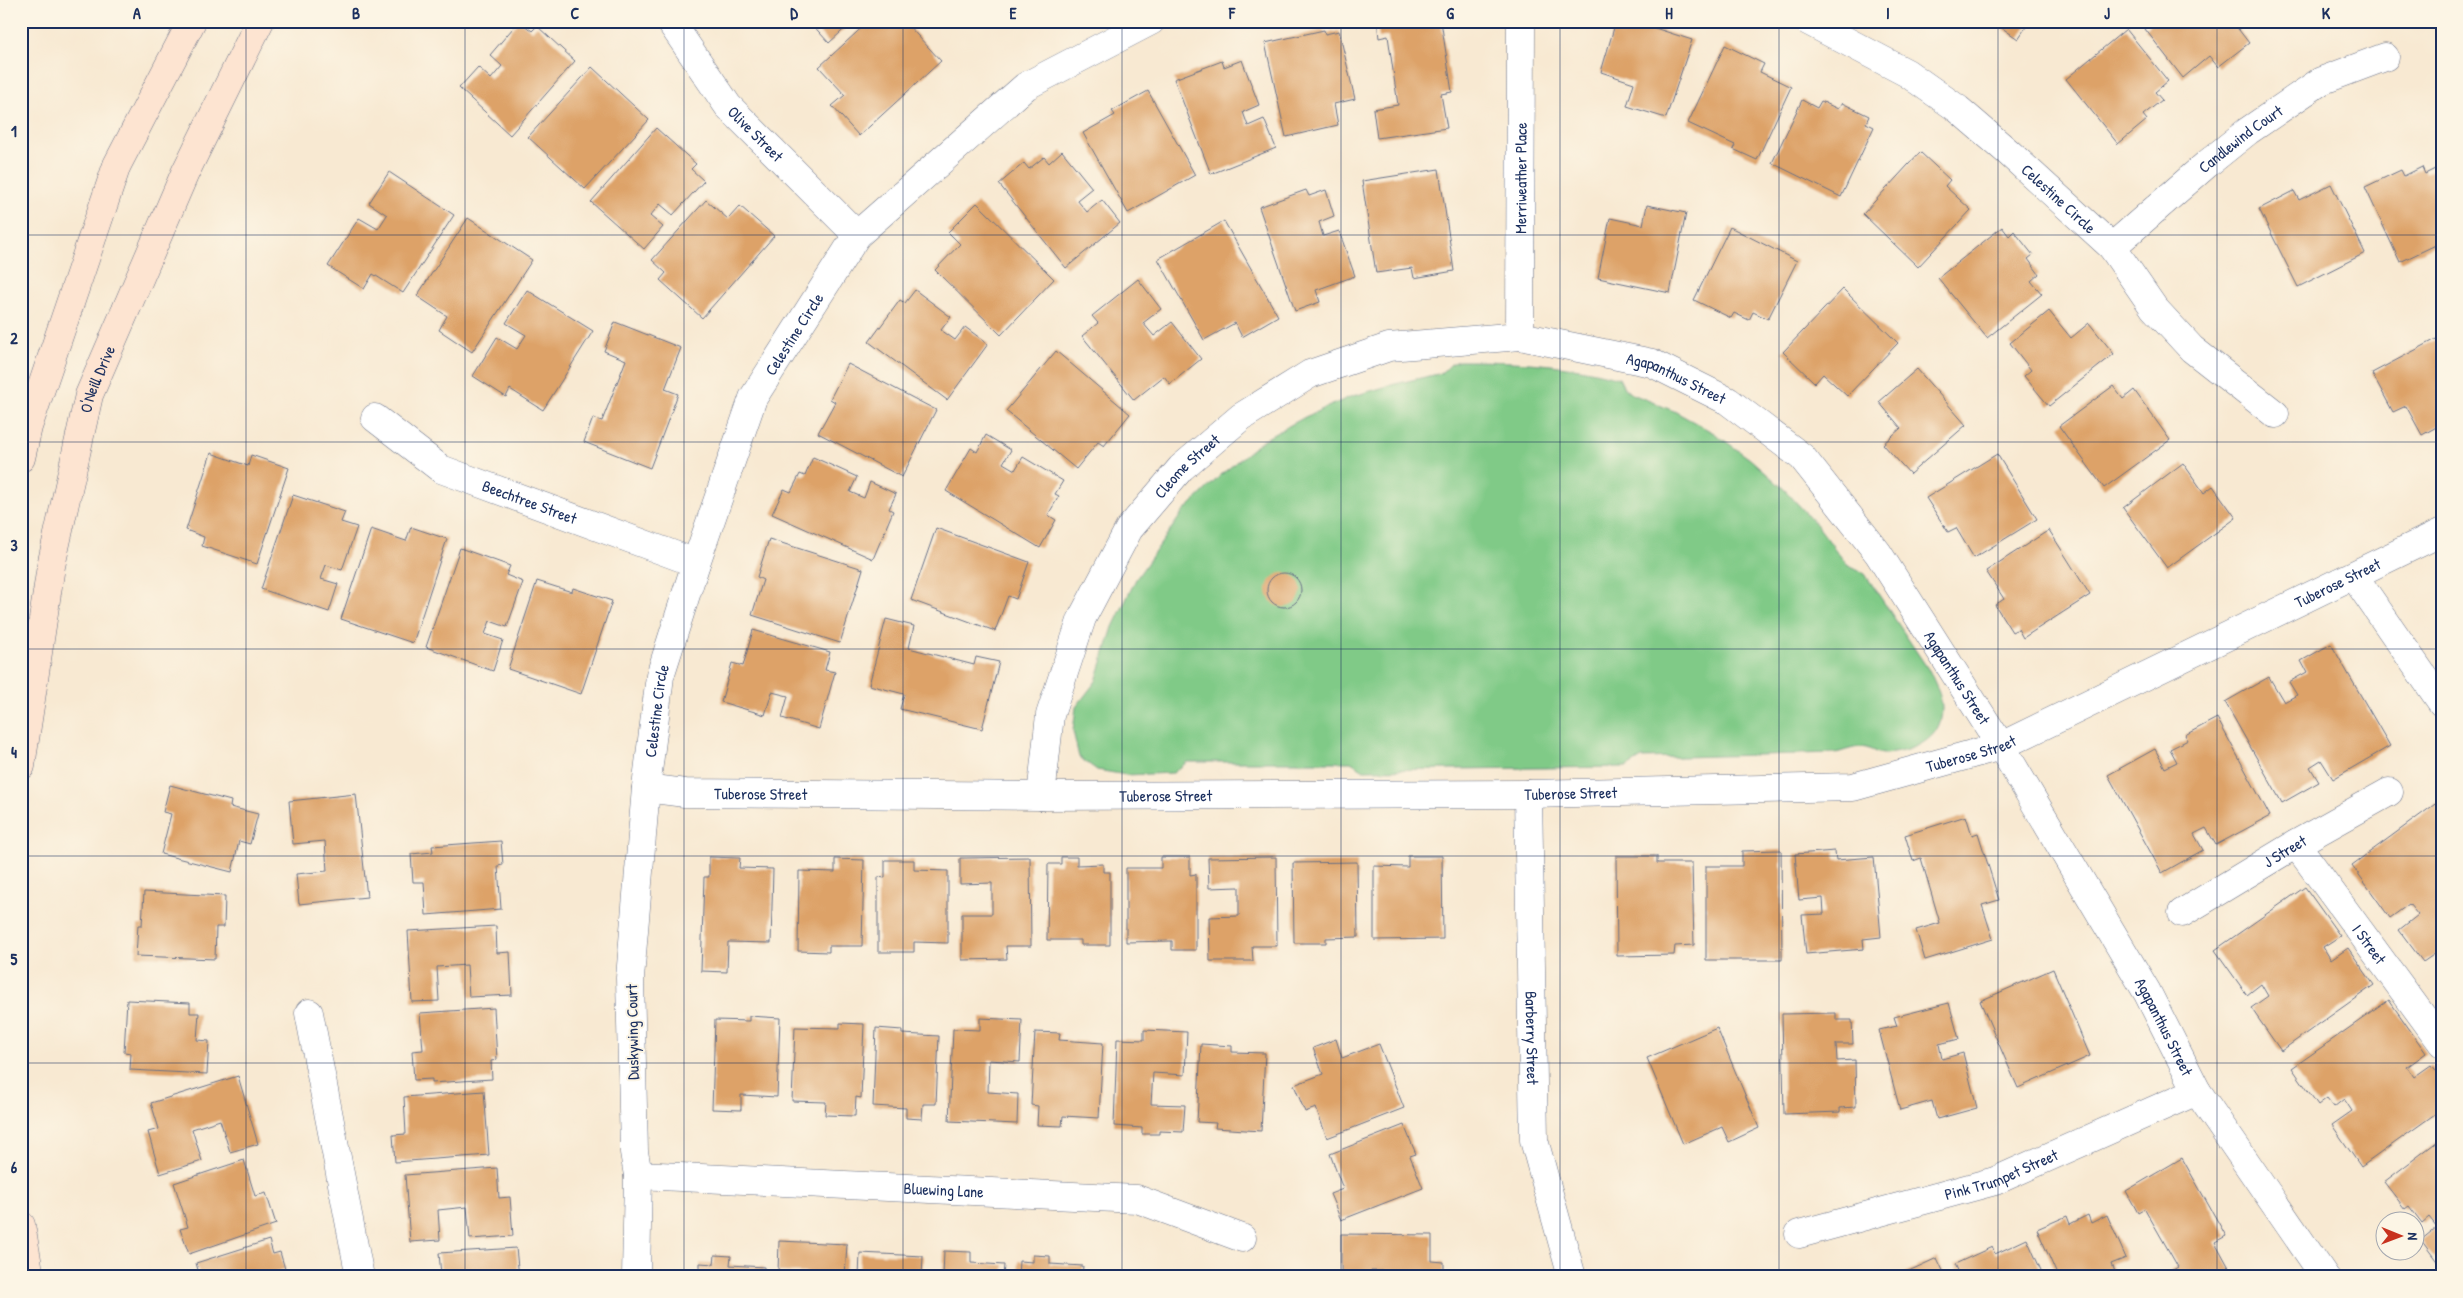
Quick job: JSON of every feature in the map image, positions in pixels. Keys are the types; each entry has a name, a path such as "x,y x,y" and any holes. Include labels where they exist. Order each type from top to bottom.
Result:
{"main road":[{"path":"21,458 28,427 117,165 192,21"},
{"name":"O'Neill Drive","path":"21,766 51,566 89,395 185,173 260,21"},
{"path":"21,1225 30,1277"}],"street":[{"name":"Olive Street","path":"670,21 728,106 857,234"},
{"name":"Celestine Circle","path":"646,788 660,676 696,563 753,398 857,234 1026,86 1151,21"},
{"name":"Merriweather Place","path":"1520,336 1521,21"},
{"name":"Celestine Circle","path":"1808,21 1852,31 1958,109 2112,247 2154,308 2192,349 2275,414"},
{"name":"Candlewind Court","path":"2112,247 2248,131 2321,81 2384,57"},
{"name":"Agapanthus Street","path":"1520,336 1652,363 1728,401 1802,457 1878,553 2000,746 2147,992 2197,1091 2325,1277"},
{"name":"Cleome Street","path":"1041,796 1050,715 1082,618 1130,530 1181,468 1241,417 1310,374 1389,347 1520,336"},
{"name":"Beechtree Street","path":"375,418 441,469 696,563"},
{"name":"Tuberose Street","path":"646,788 685,793 1041,796 1528,794 1853,787 2000,746 2442,532"},
{"path":"2354,576 2442,703"},
{"name":"Duskywing Court","path":"636,1277 638,1175 634,1152 630,978 646,788"},
{"name":"J Street","path":"2182,913 2296,844 2389,792"},
{"name":"Barberry Street","path":"1528,794 1534,1140 1572,1277"},
{"name":"I Street","path":"2296,844 2442,1042"},
{"path":"309,1013 360,1277"},
{"name":"Pink Trumpet Street","path":"1798,1234 1995,1181 2197,1091"},
{"name":"Bluewing Lane","path":"638,1175 1137,1199 1242,1238"}],"green space":[{"path":"1459,361 1560,366 1619,378 1624,388 1630,393 1674,411 1714,433 1750,459 1785,490 1817,525 1847,565 1865,574 1930,672 1940,694 1942,704 1941,720 1931,737 1923,743 1904,751 1884,754 1862,747 1836,753 1642,758 1627,767 1364,770 1351,762 1187,762 1173,773 1126,775 1097,770 1079,757 1073,731 1076,707 1096,681 1113,627 1136,579 1183,512 1222,474 1263,440 1305,417 1350,397 1442,373 1451,364"}],"building":[{"path":"519,21 532,31 537,26 575,61 510,135 459,88 478,67 491,79 502,66 490,55"},
{"path":"809,21 853,21 829,43"},
{"path":"869,21 875,25 880,21 899,21 903,26 906,23 941,61 859,136 832,106 845,95 819,67"},
{"path":"1377,21 1441,21 1452,92 1441,94 1447,128 1377,138 1373,109 1398,105 1388,36 1379,38"},
{"path":"1616,21 1633,21 1692,40 1666,118 1627,106 1634,83 1601,72"},
{"path":"1992,21 2030,21 2018,39"},
{"path":"2154,21 2232,21 2249,43 2218,67 2209,56 2183,78 2145,29"},
{"path":"2126,29 2168,81 2155,92 2162,100 2143,115 2147,120 2118,144 2066,79"},
{"path":"1324,30 1325,34 1339,31 1355,99 1334,104 1338,125 1286,137 1265,43"},
{"path":"1725,45 1764,64 1760,72 1791,87 1757,160 1733,149 1735,145 1688,123"},
{"path":"1242,60 1259,105 1243,112 1248,126 1264,119 1276,148 1211,174 1174,79 1222,61 1224,67"},
{"path":"592,67 649,120 585,189 528,137"},
{"path":"1148,91 1195,175 1128,213 1083,133 1115,115 1112,111"},
{"path":"1802,100 1817,108 1821,101 1838,109 1842,103 1869,116 1866,123 1874,127 1841,197 1772,163"},
{"path":"656,128 696,164 691,169 704,181 673,215 660,204 650,216 663,227 644,249 591,202"},
{"path":"1062,151 1092,188 1077,200 1087,212 1102,200 1120,223 1066,268 999,184 1024,163 1029,169 1044,157 1049,163"},
{"path":"1920,152 1950,180 1945,186 1971,210 1918,267 1863,214"},
{"path":"2441,166 2442,242 2400,262 2365,187 2401,170 2404,176 2422,167 2425,174"},
{"path":"1439,169 1454,271 1414,278 1412,268 1376,273 1362,181"},
{"path":"389,172 454,215 403,293 373,274 364,289 328,266 359,218 378,229 387,215 369,203"},
{"path":"2331,184 2365,253 2298,287 2259,209 2294,191 2299,200"},
{"path":"1306,190 1309,196 1326,190 1334,216 1319,222 1323,236 1339,231 1355,276 1316,290 1320,302 1295,311 1259,207"},
{"path":"706,200 728,219 740,206 774,236 702,318 660,280 666,273 652,260"},
{"path":"977,203 1054,279 1001,335 935,270 960,244 948,232"},
{"path":"1647,205 1686,213 1670,293 1598,278 1610,218 1643,225"},
{"path":"468,218 532,260 472,352 439,330 447,316 417,296"},
{"path":"1224,221 1278,316 1242,337 1235,323 1204,340 1158,259"},
{"path":"1730,227 1797,261 1768,319 1753,312 1749,320 1734,313 1731,318 1694,300"},
{"path":"2002,227 2009,236 2014,231 2033,255 2028,259 2039,274 2031,281 2042,294 1987,338 1938,278"},
{"path":"1138,279 1161,309 1143,323 1154,336 1172,322 1201,359 1170,384 1164,376 1134,400 1082,336 1098,323 1092,316"},
{"path":"1843,289 1898,343 1847,396 1823,374 1815,383 1783,352"},
{"path":"527,290 593,331 543,410 510,389 506,397 473,376 497,337 517,349 526,335 506,323"},
{"path":"915,290 951,317 941,330 955,340 965,327 988,344 947,400 869,342 900,300 905,303"},
{"path":"2049,311 2071,338 2089,323 2114,354 2049,406 2024,376 2031,370 2010,343"},
{"path":"615,322 681,348 665,389 678,394 650,468 584,442 593,418 602,421 626,360 604,351"},
{"path":"2442,336 2442,424 2422,435 2406,406 2393,412 2372,373"},
{"path":"1056,351 1130,414 1104,446 1098,442 1076,469 1006,411"},
{"path":"848,364 936,410 902,477 818,433 835,402 830,399"},
{"path":"1917,369 1966,425 1910,474 1883,444 1901,428 1879,402"},
{"path":"2113,386 2123,399 2134,390 2170,440 2104,488 2059,426"},
{"path":"986,435 1011,450 1003,463 1015,470 1023,457 1063,481 1055,494 1059,496 1048,515 1056,520 1040,548 946,491 971,448 977,452"},
{"path":"211,453 248,466 251,455 289,468 257,564 202,546 204,537 186,530"},
{"path":"1997,454 2037,519 1974,558 1956,528 1948,532 1926,498"},
{"path":"813,457 857,477 850,492 864,498 870,482 896,494 889,509 893,511 873,559 772,514 784,489 791,492 800,474 805,476"},
{"path":"2183,463 2204,493 2213,486 2236,518 2167,568 2123,508"},
{"path":"293,495 345,512 341,522 357,527 342,570 326,565 321,579 338,584 329,612 261,589"},
{"path":"411,527 447,539 413,643 341,619 371,529 406,541"},
{"path":"936,528 1029,562 1016,599 1008,596 995,631 911,600"},
{"path":"2049,530 2090,595 2023,638 2018,629 2012,632 1995,605 2004,599 1986,571"},
{"path":"769,539 863,569 840,643 752,615 763,580 757,577"},
{"path":"460,548 510,566 506,575 523,582 507,627 490,621 485,634 503,640 493,671 426,647"},
{"path":"1284,573 1296,578 1301,590 1296,602 1284,607 1272,602 1267,590 1272,578"},
{"path":"537,581 572,592 573,588 612,601 581,694 508,669"},
{"path":"886,619 914,626 909,648 974,665 976,657 999,662 982,729 900,709 904,694 869,685"},
{"path":"753,630 830,652 825,670 835,672 819,729 782,718 788,696 772,692 765,715 721,702 732,663 743,666"},
{"path":"2331,644 2390,746 2333,779 2321,760 2310,767 2319,782 2282,803 2225,702 2269,677 2284,702 2297,695 2289,682 2307,672 2301,661"},
{"path":"2217,718 2270,816 2216,845 2206,828 2194,834 2203,850 2162,873 2108,775 2155,749 2165,768 2177,762 2170,749 2188,740 2185,735"},
{"path":"170,785 231,801 230,807 258,814 250,844 239,841 232,872 161,854 171,814 163,812"},
{"path":"356,794 367,897 299,904 296,874 327,871 325,841 293,844 289,801"},
{"path":"2442,799 2442,949 2423,962 2399,930 2418,915 2409,904 2390,918 2352,865"},
{"path":"1966,816 1972,835 1978,833 1999,900 1982,905 1993,939 1925,960 1916,930 1940,923 1921,858 1913,861 1905,835"},
{"path":"501,841 503,865 498,866 501,909 426,915 424,882 413,882 411,854 433,852 432,846"},
{"path":"1781,850 1782,960 1706,960 1706,866 1742,866 1742,851"},
{"path":"1835,851 1836,860 1874,857 1881,937 1863,939 1864,949 1806,954 1802,915 1824,914 1823,898 1799,900 1795,854"},
{"path":"1408,856 1442,856 1443,939 1374,940 1374,866 1408,867"},
{"path":"1616,856 1657,856 1657,863 1692,863 1694,945 1675,946 1674,955 1617,956"},
{"path":"709,857 740,858 739,868 773,869 771,943 728,942 727,972 701,971 704,877 709,877"},
{"path":"1030,857 1031,946 1006,946 1007,959 962,960 962,914 992,914 992,883 960,884 960,858"},
{"path":"1061,857 1077,857 1077,865 1103,864 1103,872 1110,872 1110,945 1081,945 1081,940 1047,940 1048,864 1061,864"},
{"path":"1161,857 1190,857 1190,875 1196,874 1196,950 1172,950 1172,941 1126,942 1126,868 1161,868"},
{"path":"1276,857 1277,946 1252,946 1253,961 1210,961 1209,917 1239,916 1239,887 1209,888 1208,858"},
{"path":"835,859 864,860 862,946 829,946 829,952 798,951 799,871 835,872"},
{"path":"885,860 914,860 914,870 948,871 948,943 914,942 914,952 878,952 878,877 885,878"},
{"path":"1357,862 1358,937 1326,938 1326,943 1294,943 1293,863"},
{"path":"2305,887 2340,936 2323,947 2331,960 2348,948 2374,985 2281,1051 2251,1008 2268,996 2261,984 2247,995 2215,950"},
{"path":"144,892 225,896 224,927 216,927 215,959 136,956 138,925 142,925"},
{"path":"496,926 497,953 510,952 512,995 469,997 467,965 437,967 439,1001 412,1002 408,931"},
{"path":"2053,969 2090,1056 2018,1088 1980,1001"},
{"path":"127,1000 190,1003 190,1013 199,1013 197,1040 209,1041 207,1074 130,1070 131,1053 124,1052"},
{"path":"2389,1000 2426,1053 2407,1067 2414,1077 2431,1065 2442,1080 2442,1109 2361,1167 2332,1125 2352,1111 2344,1099 2334,1107 2327,1098 2318,1105 2292,1068"},
{"path":"1949,1003 1959,1039 1939,1044 1942,1059 1963,1053 1977,1108 1937,1119 1932,1101 1900,1110 1879,1030 1897,1026 1894,1017"},
{"path":"494,1008 497,1060 491,1061 492,1079 432,1083 432,1079 414,1080 412,1051 423,1050 420,1013"},
{"path":"1836,1013 1836,1020 1852,1020 1853,1044 1836,1044 1837,1061 1855,1060 1856,1107 1840,1108 1840,1112 1784,1114 1782,1014"},
{"path":"749,1016 780,1018 777,1097 741,1095 741,1110 712,1109 715,1020 749,1021"},
{"path":"980,1018 1022,1020 1020,1062 989,1060 988,1092 1018,1094 1017,1124 949,1121 953,1029 980,1030"},
{"path":"840,1023 864,1024 861,1098 856,1097 855,1116 825,1115 826,1102 792,1101 795,1027 840,1028"},
{"path":"876,1028 902,1030 902,1034 939,1036 936,1104 923,1104 922,1119 906,1118 906,1108 873,1106"},
{"path":"1717,1028 1759,1128 1729,1142 1722,1127 1683,1144 1647,1058"},
{"path":"1144,1030 1187,1032 1185,1075 1153,1073 1151,1104 1185,1105 1183,1132 1159,1131 1159,1134 1142,1134 1142,1128 1114,1126 1117,1039 1144,1040"},
{"path":"1035,1032 1060,1033 1059,1040 1103,1043 1099,1118 1063,1116 1062,1126 1037,1125 1038,1106 1031,1105"},
{"path":"1336,1039 1342,1058 1379,1044 1404,1108 1327,1138 1316,1108 1305,1112 1294,1085 1323,1074 1313,1048"},
{"path":"1201,1044 1232,1046 1232,1052 1265,1053 1261,1131 1215,1128 1216,1123 1197,1122"},
{"path":"238,1076 258,1144 230,1152 220,1120 192,1129 202,1161 160,1174 148,1132 159,1129 151,1103"},
{"path":"484,1091 489,1155 395,1162 393,1135 406,1134 404,1097"},
{"path":"1404,1125 1416,1154 1410,1156 1423,1188 1341,1220 1330,1194 1343,1189 1330,1154"},
{"path":"2442,1138 2442,1268 2426,1247 2426,1236 2437,1227 2429,1217 2426,1220 2426,1210 2412,1210 2409,1206 2405,1209 2384,1182"},
{"path":"2182,1158 2226,1236 2215,1242 2232,1273 2225,1277 2161,1277 2178,1267 2145,1209 2138,1213 2126,1191"},
{"path":"244,1160 255,1196 266,1193 276,1224 189,1254 180,1229 188,1227 174,1183"},
{"path":"497,1168 499,1198 510,1197 513,1236 470,1239 467,1207 438,1210 440,1240 410,1242 405,1175"},
{"path":"2088,1215 2091,1223 2107,1215 2126,1258 2111,1264 2116,1277 2058,1277 2037,1229 2067,1216 2070,1224"},
{"path":"1341,1234 1432,1235 1432,1261 1444,1262 1444,1277 1400,1277 1401,1271 1371,1271 1371,1277 1341,1277"},
{"path":"2027,1239 2044,1277 1961,1277 1955,1264 1992,1247 1995,1254"},
{"path":"269,1240 273,1254 280,1252 285,1269 275,1272 276,1277 200,1277 196,1263"},
{"path":"779,1241 847,1244 845,1277 808,1277 808,1273 778,1272"},
{"path":"516,1248 519,1277 437,1277 441,1275 439,1253"},
{"path":"944,1251 971,1252 971,1263 1004,1265 1003,1277 943,1277"},
{"path":"860,1253 923,1256 922,1277 859,1277"},
{"path":"715,1255 731,1256 730,1265 764,1267 764,1277 700,1277 700,1263 714,1264"},
{"path":"1033,1255 1050,1256 1050,1264 1083,1266 1082,1277 1018,1277 1019,1261 1033,1262"},
{"path":"1937,1258 1946,1277 1901,1277 1900,1275"}]}
